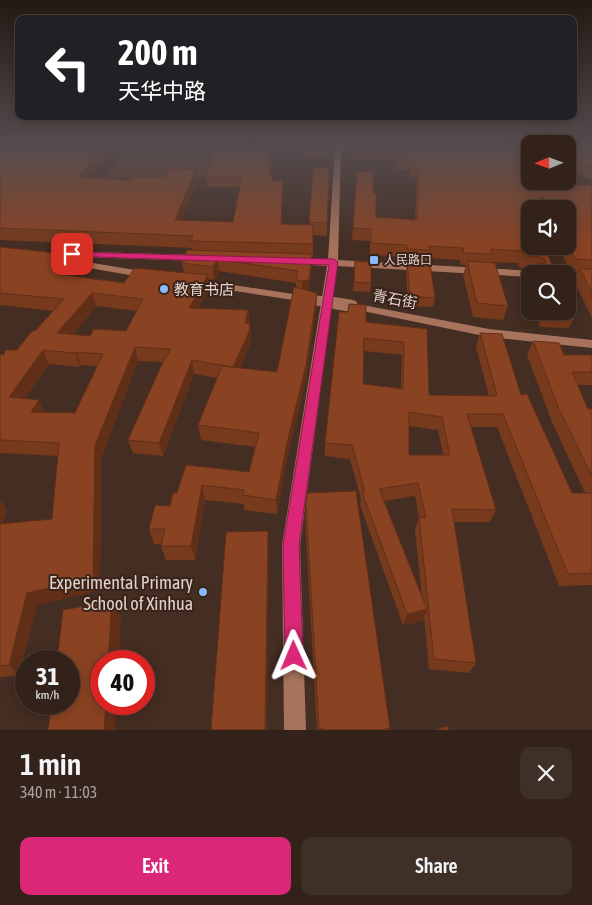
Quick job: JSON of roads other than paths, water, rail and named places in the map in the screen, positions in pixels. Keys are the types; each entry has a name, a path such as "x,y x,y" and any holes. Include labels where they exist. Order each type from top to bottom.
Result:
{"street":[{"path":"295,730 291,545 334,262 337,179"},
{"path":"161,277 43,256 72,254 206,258"},
{"path":"283,260 521,273"},
{"path":"576,276 592,277"},
{"name":"青石街","path":"180,280 352,306 489,333 592,344"}],"place":[{"name":"人民路口","path":"374,260"},
{"name":"教育书店","path":"164,289"},
{"name":"Experimental Primary School of Xinhua","path":"203,592"}]}
